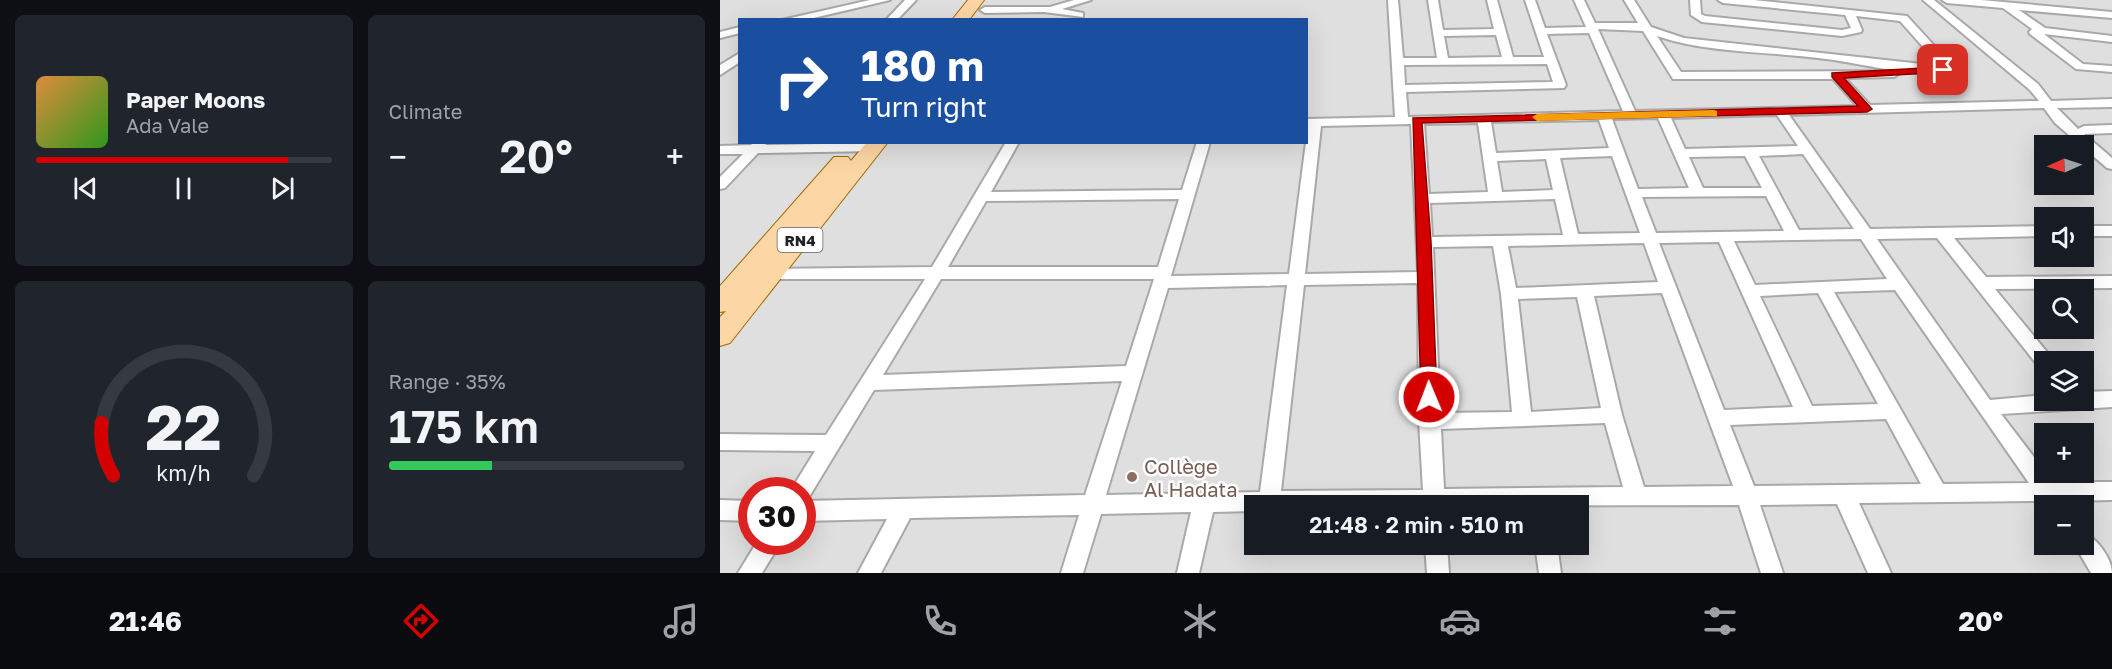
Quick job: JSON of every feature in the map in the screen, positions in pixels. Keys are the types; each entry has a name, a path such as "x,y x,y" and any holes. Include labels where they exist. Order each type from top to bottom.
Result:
{"main road":[{"path":"964,18 983,7"},
{"name":"RN4","path":"720,336 772,273 863,148"},
{"name":"RN4","path":"720,303 863,148"}],"street":[{"path":"797,18 885,0"},
{"path":"893,18 911,0"},
{"path":"1044,9 1086,0"},
{"path":"983,7 1044,9 1077,17 1086,0"},
{"path":"1393,0 1400,89 1410,120 1422,199 1434,495"},
{"path":"1433,0 1443,61"},
{"path":"1492,0 1508,60"},
{"path":"1400,89 1560,85 1530,0"},
{"path":"1579,0 1631,116"},
{"path":"1629,0 1674,74 1683,78 1837,75 1946,69 1946,65 1903,18 1752,1 1723,0"},
{"path":"1695,0 1696,15 1702,19 1842,33 1857,30 1849,12"},
{"path":"1928,0 2037,90 2054,106 2070,129 2112,165"},
{"path":"1936,0 2054,106 2112,152"},
{"path":"1947,0 2112,8"},
{"path":"2104,0 2112,8"},
{"path":"2010,3 2042,31"},
{"path":"2061,5 2112,15"},
{"path":"1541,31 1645,27 1683,41 1825,55 1937,70"},
{"path":"720,35 738,30"},
{"path":"1439,33 1500,32"},
{"path":"2112,39 2033,32 2080,67 2112,69"},
{"path":"720,71 738,58"},
{"path":"1399,62 1552,60"},
{"path":"1837,75 1867,109"},
{"path":"1270,495 1296,279 1311,123 2112,103"},
{"path":"1781,112 1985,408 2050,495"},
{"path":"1663,115 1698,192"},
{"path":"1604,116 1747,496 1772,573"},
{"path":"1484,118 1496,197"},
{"path":"2084,130 2112,129"},
{"path":"810,477 983,197 1012,144"},
{"path":"1072,573 1203,144"},
{"path":"720,150 863,148"},
{"path":"720,159 753,150"},
{"path":"720,185 753,150"},
{"path":"1681,153 1808,150"},
{"path":"1489,157 1618,152"},
{"path":"1750,152 1794,235"},
{"path":"1552,155 1563,194 1572,241"},
{"path":"1634,193 1770,192"},
{"path":"983,197 1188,194"},
{"path":"1422,199 1563,194"},
{"path":"1425,242 2034,231"},
{"path":"2094,231 2112,231"},
{"path":"1941,232 2036,351"},
{"path":"1724,236 1806,414"},
{"path":"1500,242 1509,294 1522,420"},
{"path":"772,273 937,272 1296,279 1426,277"},
{"path":"1983,283 2112,282"},
{"path":"1751,291 1900,284"},
{"path":"1509,294 1668,287"},
{"path":"1823,288 1938,494"},
{"path":"1584,291 1612,416 1636,497"},
{"path":"868,383 1133,373"},
{"path":"2094,400 2112,399"},
{"path":"1985,408 2034,404"},
{"path":"1717,418 1892,411"},
{"path":"1429,421 1612,416"},
{"path":"720,442 832,442"},
{"path":"2082,495 2112,491"},
{"path":"1589,499 1938,494 2034,498"},
{"path":"1844,495 1880,573"},
{"path":"816,511 1244,501"},
{"path":"1188,573 1204,502"},
{"path":"869,573 904,508"},
{"path":"720,510 738,510"},
{"path":"749,573 761,555"},
{"path":"1437,555 1438,573"},
{"path":"1548,555 1550,573"},
{"path":"2092,555 2104,573"}],"shaded area":[{"path":"720,0 2112,0 2112,573 720,573"}],"slow traffic":[{"path":"1537,117 1714,114"}],"place":[{"name":"Collège Al Hadata","path":"1132,477"}],"route":[{"path":"1429,397 1425,242 1417,120 1867,109 1836,75 1943,70"}]}
